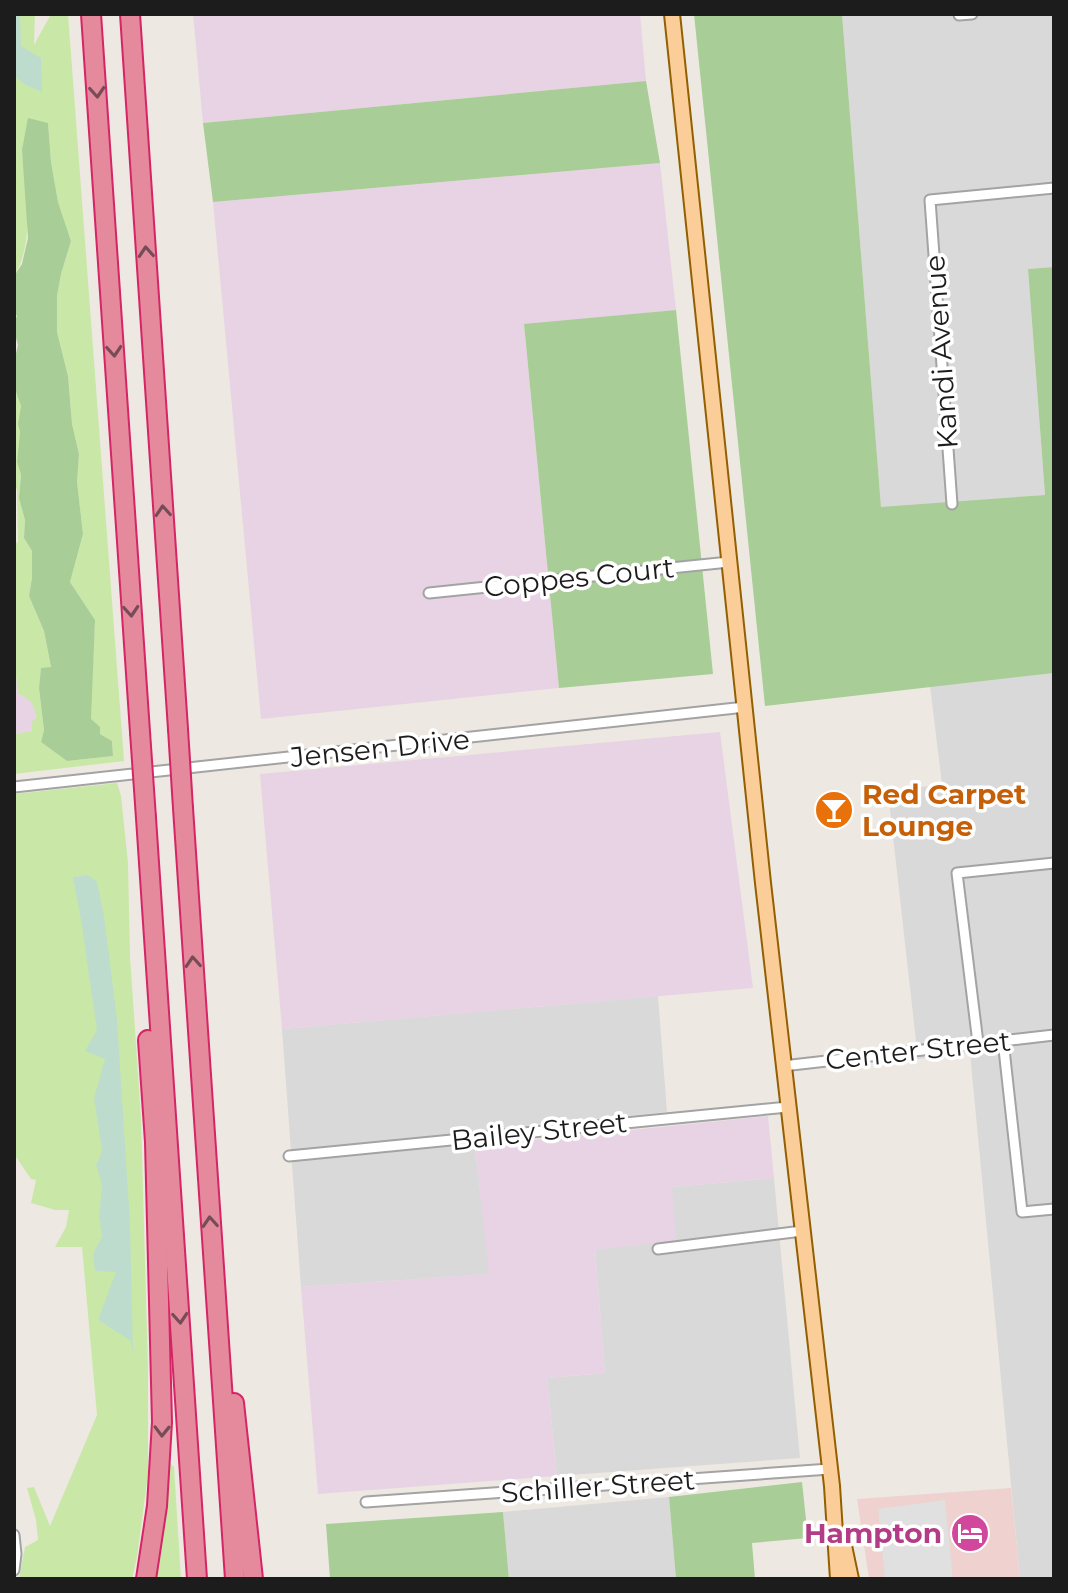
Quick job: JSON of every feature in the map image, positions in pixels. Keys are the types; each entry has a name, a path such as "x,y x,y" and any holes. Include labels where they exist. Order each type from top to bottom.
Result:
{"highway":[{"path":"91,14 197,1579"},
{"path":"130,14 235,1579"},
{"path":"146,1579 158,1497 162,1422 155,1142 144,970 148,849"},
{"path":"213,1256 237,1425 253,1579"}],"main road":[{"path":"672,14 783,1066 832,1486 838,1579"},
{"path":"832,1486 851,1579"}],"street":[{"path":"959,15 972,14"},
{"name":"Kandi Avenue","path":"952,504 930,200 1054,188"},
{"name":"Coppes Court","path":"429,593 729,562"},
{"name":"Jensen Drive","path":"14,787 745,707"},
{"path":"978,1043 957,873 1054,863"},
{"name":"Center Street","path":"783,1066 1054,1035"},
{"path":"1003,1040 1022,1212 1054,1209"},
{"name":"Bailey Street","path":"289,1156 788,1107"},
{"path":"658,1249 802,1231"},
{"name":"Schiller Street","path":"366,1502 830,1469"},
{"path":"14,1535 14,1570"}],"shaded area":[{"path":"193,14 640,14 646,81 203,123"},
{"path":"842,14 1054,14 1054,267 1028,269 1045,495 881,508"},
{"path":"660,163 676,310 524,325 559,688 261,719 213,202"},
{"path":"14,658 18,694 29,698 36,718 32,731 14,734"},
{"path":"1054,673 1054,1579 1020,1579 970,1053 918,1059 888,792 942,784 930,686"},
{"path":"720,732 753,988 282,1029 260,774"},
{"path":"658,996 667,1112 473,1131 490,1274 301,1287 282,1029"},
{"path":"768,1116 774,1178 672,1187 676,1241 595,1250 605,1373 547,1378 557,1476 318,1494 301,1287 489,1274 475,1146"},
{"path":"774,1178 800,1458 557,1476 547,1378 605,1373 595,1250 672,1187"},
{"path":"1011,1488 1020,1579 869,1579 857,1499"},
{"path":"669,1497 676,1579 509,1579 503,1512"},
{"path":"945,1500 953,1579 885,1579 878,1509"}],"green space":[{"path":"14,14 35,14 34,45 51,14 68,14 124,761 14,774 14,734 32,731 32,722 36,718 31,703 18,694 14,658 14,543 18,542 17,489 14,487 14,379 21,406 17,462 21,475 19,498 25,520 24,538 32,551 29,596 44,631 51,668 41,669 39,688 44,730 41,742 67,761 113,756 112,741 100,734 90,720 95,620 70,582 83,534 77,482 79,454 72,424 68,376 57,332 57,296 71,241 58,202 48,123 22,150 27,231 21,262 14,276"},
{"path":"14,14 20,14 21,46 41,58 42,92 14,76"},
{"path":"694,14 842,14 881,507 1045,495 1028,269 1054,267 1054,673 765,706"},
{"path":"646,81 660,163 213,202 203,123"},
{"path":"28,118 48,123 58,202 71,241 57,296 57,332 68,376 72,424 79,454 77,482 83,534 70,582 95,620 91,719 100,727 100,734 112,741 113,756 67,761 41,742 44,730 39,688 41,668 51,667 44,631 29,596 32,551 24,538 25,520 19,498 21,475 17,462 21,406 14,379 18,345 14,331 17,316 14,312 14,276 22,264 28,238 22,150"},
{"path":"676,310 713,674 559,688 524,324"},
{"path":"117,783 128,863 130,956 141,1118 148,1474 132,1579 19,1579 25,1547 38,1540 27,1488 34,1487 50,1526 97,1415 82,1247 55,1247 66,1227 69,1210 55,1210 31,1203 36,1180 31,1179 14,1154 14,794"},
{"path":"88,875 97,882 104,916 117,1019 130,1223 133,1354 131,1341 98,1320 116,1272 95,1271 93,1254 102,1236 99,1217 102,1185 96,1165 102,1151 94,1098 105,1059 85,1051 97,1030 73,877"},
{"path":"170,1463 174,1467 181,1579 154,1579 168,1466"},
{"path":"802,1482 808,1538 752,1543 755,1579 676,1579 669,1497"},
{"path":"503,1512 509,1579 330,1579 326,1524"}],"place":[{"name":"Red Carpet Lounge","path":"834,810"},
{"name":"Hampton","path":"970,1533"}]}
